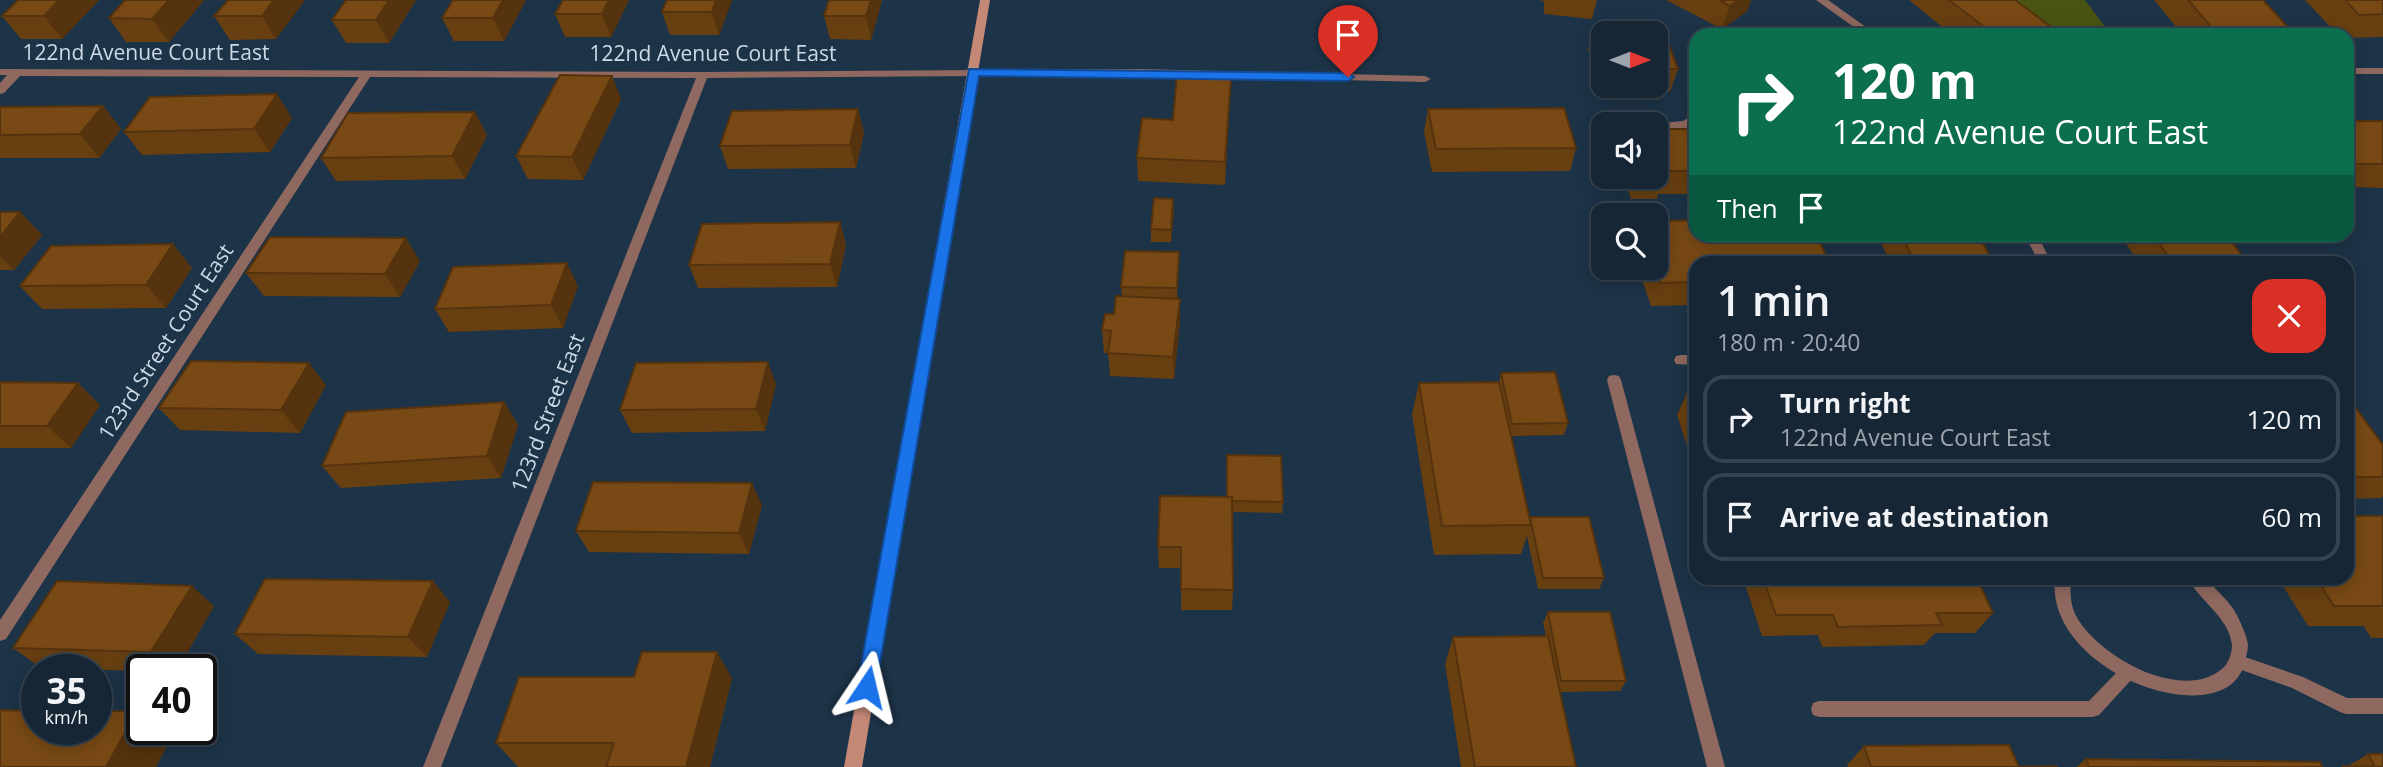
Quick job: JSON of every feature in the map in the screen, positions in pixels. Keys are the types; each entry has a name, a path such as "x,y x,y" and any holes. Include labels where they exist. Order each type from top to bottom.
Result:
{"street":[{"path":"853,767 985,0"},
{"path":"1821,0 1862,28"},
{"path":"2354,71 2383,71"},
{"name":"122nd Avenue Court East","path":"0,72 702,75 973,72 1425,79"},
{"path":"0,90 17,72"},
{"name":"123rd Street Court East","path":"0,634 368,72"},
{"name":"123rd Street East","path":"432,767 702,75"},
{"path":"1668,126 1689,122"},
{"path":"1614,380 1716,767"},
{"path":"2061,585 2060,591 2066,612 2079,635 2101,656 2126,674 2156,686 2184,691 2210,688 2228,678 2239,662 2240,641 2233,619 2203,585"},
{"path":"2239,662 2297,682 2346,706 2383,706"},
{"path":"1819,709 2093,709 2126,674"}],"green space":[{"path":"1985,0 2085,0 2106,28 2018,28"}],"building":[{"path":"18,0 59,0 44,16 2,16"},
{"path":"125,0 169,0 152,19 109,18"},
{"path":"228,0 274,0 262,16 214,16"},
{"path":"346,0 389,0 376,20 332,20"},
{"path":"453,0 503,0 493,18 442,18"},
{"path":"563,0 609,0 602,14 555,14"},
{"path":"667,0 716,0 712,12 662,12"},
{"path":"829,0 871,0 866,16 824,16"},
{"path":"1719,0 1739,0 1730,6"},
{"path":"1949,0 2015,0 2053,28 1985,28"},
{"path":"2188,0 2263,0 2289,28 2212,28"},
{"path":"2345,0 2383,0 2383,14 2359,15"},
{"path":"1668,42 1678,69 1668,69"},
{"path":"560,75 612,76 572,157 516,156"},
{"path":"1177,75 1231,77 1225,162 1137,158 1142,118 1173,120"},
{"path":"277,94 254,129 124,132 150,97"},
{"path":"103,106 80,134 0,135 0,107"},
{"path":"1564,108 1576,148 1436,149 1428,109"},
{"path":"858,109 850,145 720,146 732,111"},
{"path":"475,112 452,156 321,158 348,113"},
{"path":"2354,121 2383,121 2383,164 2354,164"},
{"path":"1668,129 1689,129 1689,171 1668,171"},
{"path":"1154,198 1173,199 1171,230 1151,229"},
{"path":"0,212 20,212 0,237"},
{"path":"1689,220 1689,242 1820,242 1826,256 1689,256 1689,282 1660,283 1659,280 1668,280 1668,221"},
{"path":"840,222 830,264 689,265 702,224"},
{"path":"270,237 406,238 385,274 246,273"},
{"path":"1905,242 1982,242 1990,256 1912,256"},
{"path":"2158,242 2232,242 2242,256 2168,256"},
{"path":"173,244 146,285 20,286 51,246"},
{"path":"1125,251 1179,252 1177,288 1121,287"},
{"path":"567,263 551,305 435,309 453,267"},
{"path":"1116,296 1180,299 1173,357 1108,353 1111,331 1102,330 1105,314 1114,314"},
{"path":"191,361 309,363 281,410 159,408"},
{"path":"768,362 756,409 620,410 636,363"},
{"path":"1555,372 1568,423 1512,424 1501,373"},
{"path":"0,382 78,383 47,426 0,426"},
{"path":"1499,382 1531,525 1442,526 1419,383"},
{"path":"504,402 487,456 322,466 346,412"},
{"path":"2354,406 2383,445 2383,477 2354,477"},
{"path":"1227,455 1281,456 1283,502 1232,501 1232,497 1227,497"},
{"path":"593,482 752,483 739,533 576,531"},
{"path":"1160,496 1232,497 1233,590 1181,589 1181,547 1158,547"},
{"path":"2354,516 2383,516 2383,606 2334,606 2320,585 2354,585"},
{"path":"1530,517 1589,517 1604,578 1543,578"},
{"path":"265,579 433,581 408,637 235,634"},
{"path":"57,581 192,586 151,652 13,648"},
{"path":"1765,585 1980,585 1993,613 1936,613 1942,625 1838,627 1833,615 1776,615"},
{"path":"1548,612 1610,612 1626,681 1561,681"},
{"path":"1548,636 1576,767 1475,767 1453,637"},
{"path":"642,652 717,652 686,767 606,767 614,743 496,743 519,677 634,677"},
{"path":"0,710 21,711 21,745 112,745 112,711 126,711 126,731 106,767 0,767"},
{"path":"2009,745 2019,767 1871,767 1864,746"},
{"path":"2368,754 2383,754 2383,767 2375,767"},
{"path":"2086,759 2320,762 2322,767 2089,767"}],"route":[{"path":"867,687 973,72 1141,72 1348,77"}]}
